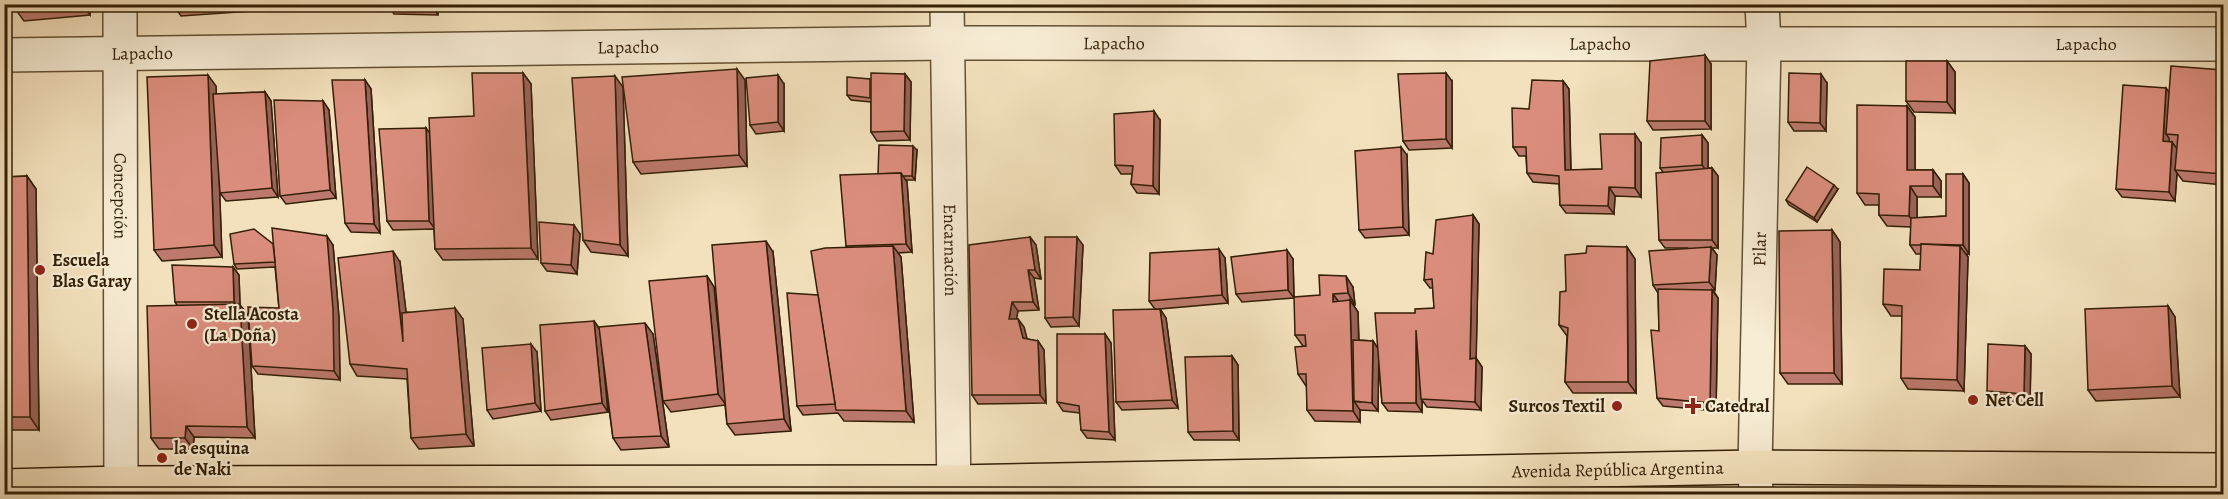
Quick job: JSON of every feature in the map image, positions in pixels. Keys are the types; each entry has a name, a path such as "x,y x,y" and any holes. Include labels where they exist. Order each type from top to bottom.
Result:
{"highway":[{"name":"Avenida República Argentina","path":"4,486 121,489 953,488 1755,481 2223,470"}],"street":[{"name":"Concepción","path":"120,4 121,489"},
{"name":"Encarnación","path":"946,4 953,488"},
{"name":"Pilar","path":"1755,481 1764,44 1762,4"},
{"name":"Lapacho","path":"4,55 948,44 2223,45"}],"building":[{"path":"16,4 77,4 16,10"},
{"path":"1705,55 1705,121 1647,121 1650,61"},
{"path":"1906,61 1947,61 1947,102 1906,101"},
{"path":"2171,66 2223,70 2223,174 2175,170 2178,135 2166,134"},
{"path":"737,69 739,155 633,162 622,77"},
{"path":"472,73 523,73 531,248 435,249 429,118 474,116"},
{"path":"871,73 905,74 904,131 871,132"},
{"path":"1446,73 1446,139 1403,141 1398,74"},
{"path":"1789,73 1821,74 1820,123 1788,122"},
{"path":"208,75 214,245 154,250 147,77"},
{"path":"778,75 778,122 750,125 746,78"},
{"path":"615,76 620,245 583,240 572,78"},
{"path":"847,77 870,79 870,98 847,95"},
{"path":"332,80 365,80 374,224 345,223"},
{"path":"1532,80 1563,81 1565,170 1602,169 1600,134 1635,134 1635,188 1609,187 1608,206 1560,205 1559,176 1527,173 1526,147 1513,147 1512,108 1529,109"},
{"path":"2123,85 2166,88 2163,141 2172,142 2169,192 2116,189"},
{"path":"265,92 272,188 220,193 213,94"},
{"path":"274,100 323,101 330,190 280,196"},
{"path":"1857,105 1907,106 1907,170 1933,170 1933,186 1910,186 1909,216 1879,215 1879,194 1857,193"},
{"path":"1154,111 1153,186 1131,184 1133,166 1115,165 1114,114"},
{"path":"426,128 429,221 387,221 379,129"},
{"path":"1702,135 1702,165 1660,168 1661,138"},
{"path":"879,145 913,146 912,176 903,176 901,173 878,174"},
{"path":"1401,147 1403,227 1359,230 1355,151"},
{"path":"1807,167 1834,185 1814,218 1786,200"},
{"path":"1712,168 1712,240 1659,240 1656,173"},
{"path":"901,173 906,244 846,246 840,175"},
{"path":"1946,174 1963,174 1963,245 1910,245 1911,218 1946,216"},
{"path":"27,176 30,417 4,417 4,177"},
{"path":"1473,215 1470,359 1476,358 1475,402 1421,399 1416,330 1416,403 1382,403 1375,313 1415,313 1415,309 1434,308 1432,279 1424,280 1426,252 1433,254 1436,220"},
{"path":"539,222 574,225 571,265 541,263"},
{"path":"272,228 327,236 333,309 334,371 252,366 248,307 279,308"},
{"path":"254,229 273,244 275,262 234,264 230,234"},
{"path":"1832,230 1834,373 1780,373 1779,231"},
{"path":"1030,237 1035,270 1028,270 1033,302 1012,302 1009,319 1018,319 1023,338 1038,341 1040,395 972,395 969,245"},
{"path":"1045,237 1077,237 1073,317 1045,318"},
{"path":"766,241 784,419 727,424 712,245"},
{"path":"1921,244 1960,246 1957,380 1901,378 1902,306 1883,304 1884,269 1920,270"},
{"path":"893,246 906,411 836,410 811,251 825,248"},
{"path":"1587,246 1627,247 1628,382 1565,382 1568,328 1559,325 1560,292 1566,291 1565,255 1586,253"},
{"path":"1711,247 1709,282 1653,285 1649,251"},
{"path":"1219,249 1222,295 1149,301 1150,253"},
{"path":"1287,250 1288,290 1236,294 1231,257"},
{"path":"393,251 403,342 402,313 455,308 466,434 411,438 407,369 350,364 338,258"},
{"path":"172,265 233,267 234,302 175,302"},
{"path":"1319,275 1346,276 1348,293 1333,294 1333,302 1350,300 1353,411 1307,410 1306,374 1298,374 1295,347 1306,346 1305,335 1295,335 1294,297 1320,295"},
{"path":"707,276 718,394 663,401 649,281"},
{"path":"1658,289 1712,290 1710,403 1657,398 1651,330 1659,331"},
{"path":"787,293 818,295 835,404 797,406"},
{"path":"240,304 247,427 186,426 185,438 151,438 147,306"},
{"path":"2168,306 2172,386 2088,390 2085,309"},
{"path":"1160,309 1172,400 1116,402 1113,310"},
{"path":"594,321 602,403 545,411 540,325"},
{"path":"645,323 661,436 613,438 599,327"},
{"path":"1057,334 1105,334 1109,432 1081,430 1079,406 1057,402"},
{"path":"1353,340 1373,341 1372,403 1354,401"},
{"path":"531,344 535,403 487,410 482,348"},
{"path":"1988,344 2025,346 2024,394 1987,391"},
{"path":"1232,356 1233,431 1188,432 1185,357"}],"place":[{"name":"Escuela Blas Garay","path":"40,270"},
{"name":"Stella Acosta (La Doña)","path":"192,324"},
{"name":"Net Cell","path":"1973,400"},
{"name":"Surcos Textil","path":"1617,406"},
{"name":"Catedral","path":"1693,406"},
{"name":"la esquina de Naki","path":"162,458"}]}
